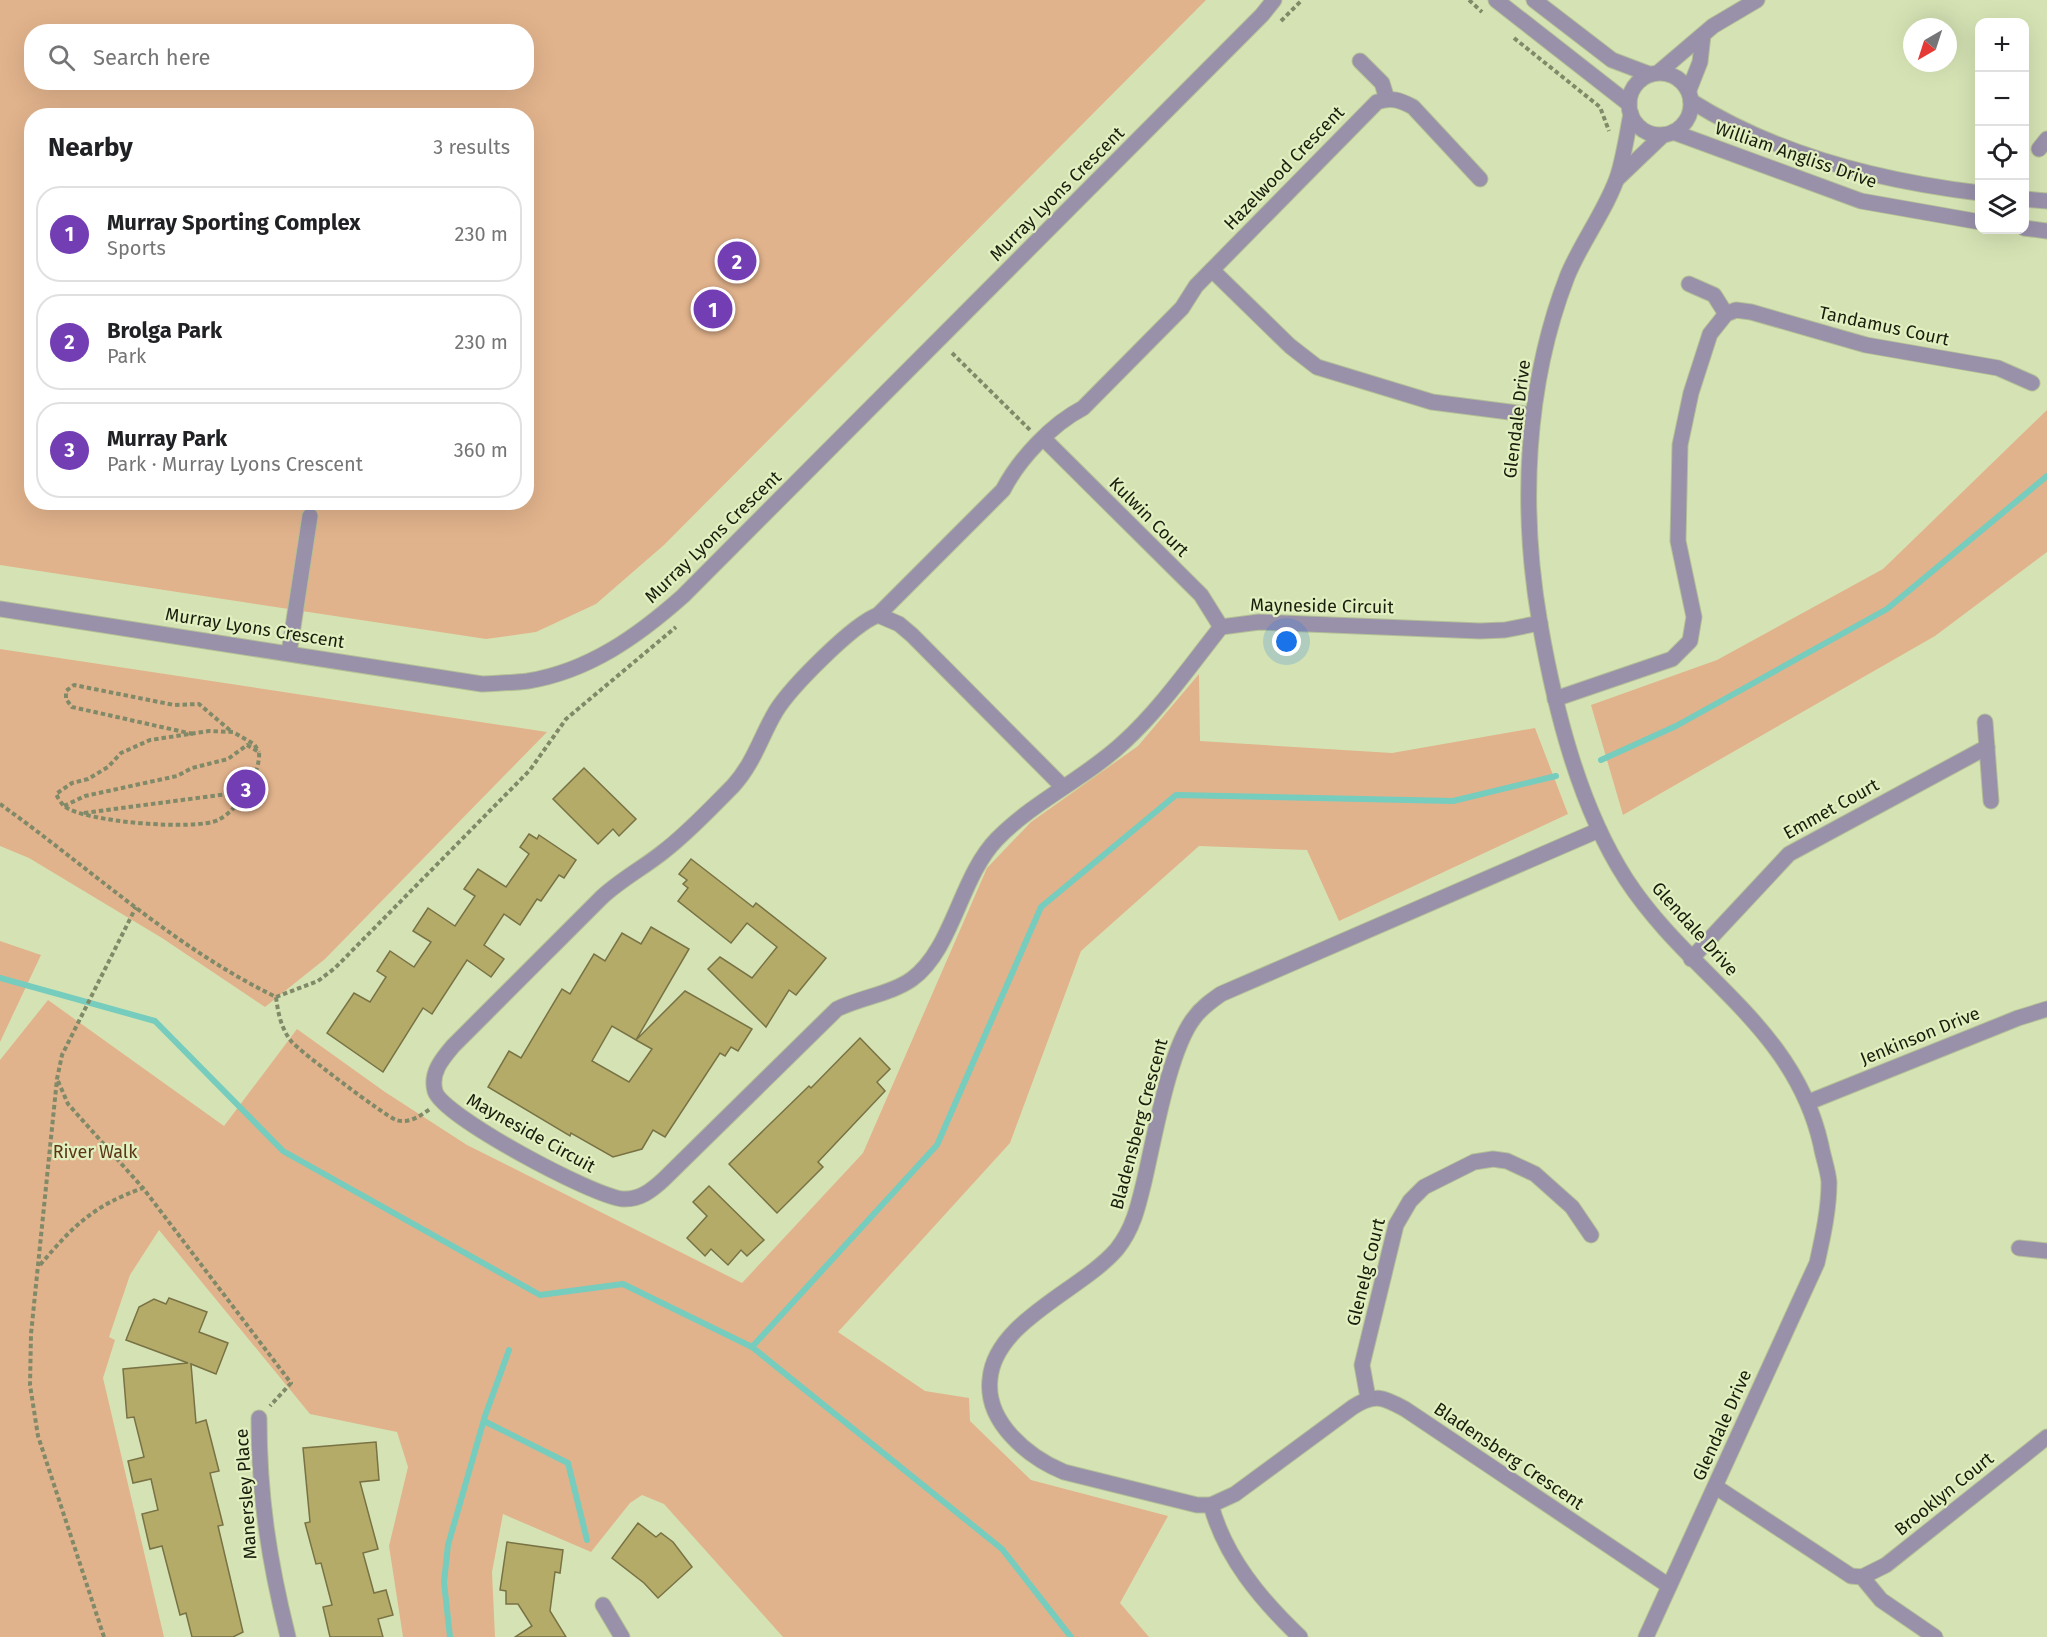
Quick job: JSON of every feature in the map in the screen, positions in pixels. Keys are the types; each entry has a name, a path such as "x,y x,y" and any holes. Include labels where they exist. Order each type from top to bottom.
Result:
{"street":[{"name":"Murray Lyons Crescent","path":"0,609 482,684 528,681 570,670 609,653 644,631 733,546 1263,15 1274,0"},
{"path":"1496,0 1630,109 1643,130 1668,134 1687,120 1690,96 1700,62 1703,34"},
{"path":"1534,0 1612,60 1654,73 1677,77 1690,96"},
{"path":"1630,109 1634,86 1722,20 1757,0"},
{"path":"1360,61 1382,83 1387,99 1399,99 1413,107 1480,179"},
{"name":"William Angliss Drive","path":"1690,96 1745,131 1865,174 1923,186 1975,192"},
{"name":"Hazelwood Crescent","path":"1044,439 1066,417 1083,408 1182,309 1196,286 1358,119 1377,102 1387,99"},
{"name":"Glendale Drive","path":"1630,109 1617,178 1568,276 1541,366 1533,415 1528,470 1530,520 1540,623 1555,699 1586,800 1599,830 1629,883 1691,959 1770,1039 1809,1102 1829,1180 1825,1225 1817,1263 1646,1637"},
{"name":"Glendale Drive","path":"1617,178 1668,134"},
{"name":"William Angliss Drive","path":"1668,134 1861,201 1975,221"},
{"path":"2029,199 2047,201"},
{"path":"2029,229 2047,231"},
{"path":"1212,270 1297,353 1317,367 1432,402 1533,415"},
{"path":"1555,699 1672,659 1690,641 1694,617 1678,541 1680,445 1691,393 1710,334 1726,314 1714,295 1689,284"},
{"name":"Tandamus Court","path":"1726,314 1736,310 1751,312 1866,345 1998,368 2032,383"},
{"name":"Mayneside Circuit","path":"1044,439 1011,473 1003,490 878,615 857,626 788,696 776,712 755,756 733,785 674,844 617,882 453,1046 440,1061 434,1076 435,1091 441,1102 457,1115 556,1172 609,1197 625,1199 640,1197 663,1180 837,1009 854,1000 899,987 914,978 937,949 984,853 1000,837 1063,787 1123,744 1152,714 1221,627 1259,622 1480,631 1505,630 1540,623"},
{"name":"Kulwin Court","path":"1044,439 1201,595 1221,627"},
{"path":"289,653 310,516"},
{"path":"878,615 899,624 912,635 1063,787"},
{"path":"1985,722 1991,801"},
{"name":"Emmet Court","path":"1691,959 1789,854 1987,747"},
{"name":"Bladensberg Crescent","path":"1211,1505 1181,1502 1064,1472 1043,1463 994,1413 989,1381 992,1365 998,1352 1020,1328 1102,1263 1131,1229 1176,1051 1194,1018 1207,1004 1221,994 1599,830"},
{"name":"Jenkinson Drive","path":"1809,1102 2018,1017 2047,1009"},
{"name":"Glenelg Court","path":"1368,1398 1362,1365 1396,1225 1410,1201 1424,1187 1474,1162 1493,1159 1507,1161 1535,1174 1572,1207 1591,1235"},
{"path":"2019,1248 2047,1251"},
{"path":"1300,1637 1249,1581 1225,1545 1211,1505 1235,1494 1368,1398"},
{"name":"Bladensberg Crescent","path":"1368,1398 1381,1398 1405,1408 1669,1586"},
{"name":"Manersley Place","path":"260,1418 259,1458 266,1541 288,1637"},
{"name":"Brooklyn Court","path":"1862,1577 1886,1565 2047,1437"},
{"path":"1716,1487 1851,1576 1862,1577 1881,1600 1935,1637"},
{"path":"603,1605 622,1637"}],"path":[{"path":"1469,0 1488,17"},
{"path":"1510,35 1600,107 1607,122 1610,140"},
{"path":"952,353 1024,426 1044,439"},
{"path":"194,734 72,707 66,699 66,691 74,685 174,705 199,704 233,732 255,744 259,752 260,764 239,802 219,820 209,822 101,820 64,806 56,794 72,783 88,779 108,767 121,753 150,740 194,734 209,731 233,732"},
{"path":"64,806 85,796 177,776 192,768 228,759 247,745 259,752"},
{"path":"80,813 106,812 235,793 252,780"},
{"path":"0,804 136,907 240,980 276,998 279,1017 292,1043 388,1116 409,1121 441,1102"},
{"path":"104,1637 38,1436 30,1386 30,1354 57,1079 67,1043 136,907"},
{"path":"57,1079 68,1104 142,1188 291,1383 260,1418"},
{"path":"40,1265 70,1230 93,1211 111,1199 142,1188"}],"green space":[{"path":"0,0 1206,0 664,545 596,604 536,632 486,639 0,565"},
{"path":"2047,410 2047,552 1935,636 1623,815 1591,705 1717,660 1883,569"},
{"path":"0,649 547,732 325,959 265,1007 162,938 29,858 0,846"},
{"name":"River Walk","path":"1199,674 1200,741 1392,753 1535,728 1568,814 1339,921 1307,850 1199,846 1081,951 1010,1143 838,1332 925,1391 969,1398 970,1421 1031,1480 1168,1516 1120,1603 1149,1637 783,1637 664,1504 642,1495 630,1503 591,1552 503,1514 492,1572 495,1637 403,1637 389,1546 408,1467 397,1432 310,1414 159,1230 130,1275 109,1337 115,1340 103,1378 164,1637 0,1637 0,1060 48,1000 224,1126 297,1029 385,1092 467,1145 742,1283 863,1153 987,868 1031,822 1138,746"},
{"path":"0,941 41,955 0,1042"}],"building":[{"path":"584,768 636,819 619,836 613,829 598,844 553,799"},
{"path":"529,834 537,839 539,835 576,860 564,878 559,875 541,901 537,899 520,925 504,914 484,945 504,959 491,977 467,960 432,1014 423,1008 383,1072 327,1033 354,993 370,1002 386,977 377,971 390,951 414,967 431,942 413,931 428,908 455,926 475,896 464,889 478,869 506,887 529,854 520,847"},
{"path":"691,859 753,907 756,903 826,958 796,995 789,990 766,1027 708,969 720,957 752,978 777,947 747,923 731,943 678,901 688,888 683,884 687,880 679,874"},
{"path":"651,927 689,949 636,1040 685,991 752,1029 738,1051 731,1047 725,1056 720,1053 665,1137 653,1130 642,1149 613,1157 571,1133 570,1136 488,1087 509,1051 521,1058 562,989 570,994 594,954 605,961 622,933 641,944","holes":["612,1026 652,1049 629,1082 592,1061"]},
{"path":"860,1038 890,1069 877,1082 885,1091 818,1162 823,1167 777,1213 729,1164 809,1086 811,1088"},
{"path":"709,1186 764,1240 747,1256 741,1250 728,1265 711,1249 705,1256 687,1238 707,1216 693,1202"},
{"path":"169,1298 207,1312 199,1332 228,1343 216,1374 191,1364 196,1423 206,1420 219,1471 210,1473 223,1525 218,1526 243,1632 233,1637 192,1637 186,1613 180,1615 162,1546 150,1549 142,1514 158,1510 151,1479 133,1483 128,1461 144,1457 134,1417 127,1418 123,1369 188,1363 126,1340 139,1307 154,1299 166,1304"},
{"path":"376,1442 379,1480 360,1482 378,1549 363,1553 374,1593 386,1590 393,1615 378,1619 383,1637 330,1637 323,1607 332,1605 321,1563 316,1564 305,1523 310,1522 303,1448"},
{"path":"638,1523 656,1537 661,1533 673,1542 692,1567 658,1598 644,1583 612,1558"},
{"path":"507,1542 563,1550 560,1573 555,1572 550,1611 566,1637 515,1637 532,1626 518,1604 506,1604 506,1591 500,1590"}],"waterway":[{"path":"1601,760 1676,726 1887,609 2047,476"},
{"path":"752,1347 937,1145 1041,907 1176,795 1453,801 1556,776"},
{"path":"0,978 155,1021 283,1151 540,1295 623,1284 752,1347 1002,1549 1071,1637"},
{"path":"450,1637 444,1582 448,1545 485,1416 509,1350"},
{"path":"484,1421 568,1463 587,1540"}],"place":[{"name":"Brolga Park","path":"737,261"},
{"name":"Murray Sporting Complex","path":"713,309"},
{"name":"Murray Park","path":"246,789"}]}
